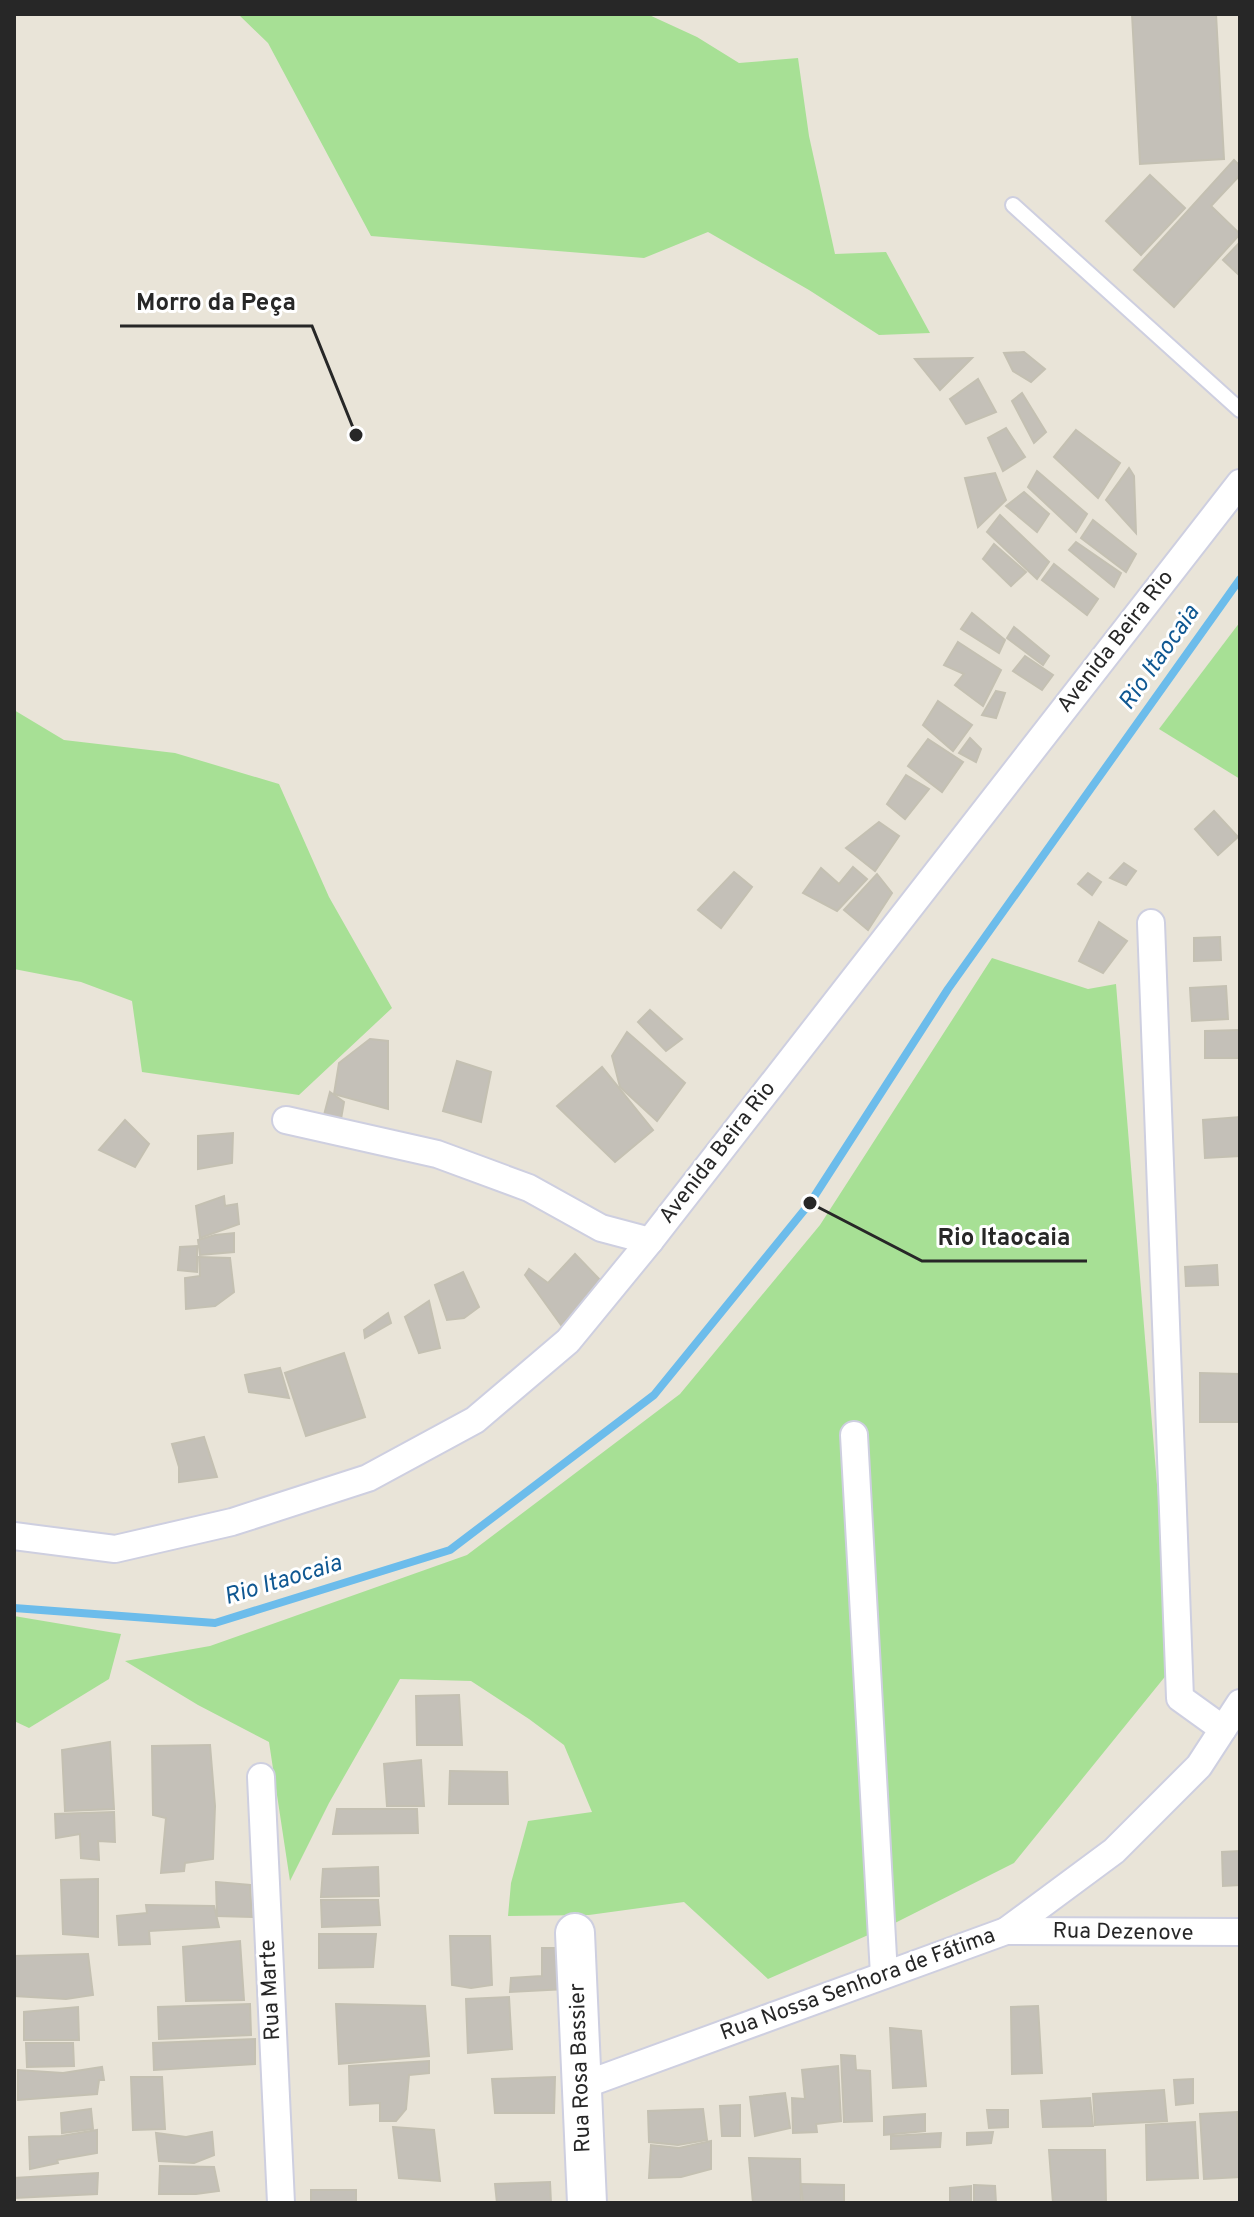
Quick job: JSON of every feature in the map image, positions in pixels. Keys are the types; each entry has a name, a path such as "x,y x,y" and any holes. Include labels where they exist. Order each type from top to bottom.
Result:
{"street":[{"name":"Avenida Beira Rio","path":"14,1536 115,1549 232,1522 368,1478 475,1420 568,1341 650,1241 1240,483"},
{"path":"1151,923 1180,1698 1223,1729"},
{"path":"286,1120 437,1154 529,1188 601,1228 650,1241"},
{"path":"854,1435 884,1975"},
{"name":"Rua Nossa Senhora de Fátima","path":"581,2086 1006,1931 1114,1851 1199,1766 1240,1703"},
{"name":"Rua Marte","path":"261,1777 281,2203"},
{"name":"Rua Dezenove","path":"1006,1931 1240,1932"},
{"name":"Rua Rosa Bassier","path":"575,1933 587,2203"}],"lane":[{"path":"1013,205 1240,410"}],"green space":[{"path":"238,14 647,14 697,37 739,63 798,58 809,136 835,254 886,252 930,333 879,335 809,290 708,232 644,258 371,236 268,43"},
{"path":"1240,622 1240,779 1159,729"},
{"path":"14,710 64,740 175,753 279,784 329,897 392,1008 299,1095 142,1072 132,1001 81,982 14,969"},
{"path":"992,958 1088,989 1116,984 1172,1668 1014,1863 891,1925 768,1979 684,1902 589,1915 508,1916 511,1883 528,1821 592,1812 564,1745 471,1681 400,1679 329,1803 290,1881 269,1742 198,1705 125,1661 210,1646 467,1555 680,1394 820,1225"},
{"path":"14,1616 121,1634 109,1679 29,1728 14,1721"}],"building":[{"path":"1132,14 1216,14 1224,159 1140,164"},
{"path":"1234,160 1240,166 1240,175 1211,206 1240,234 1174,307 1134,270"},
{"path":"1150,175 1185,208 1141,255 1106,221"},
{"path":"1240,242 1240,276 1223,260"},
{"path":"1024,352 1045,369 1031,382 1013,371 1004,353"},
{"path":"972,358 940,390 915,359"},
{"path":"978,379 996,412 966,424 950,399"},
{"path":"1022,393 1046,432 1034,443 1012,401"},
{"path":"1006,428 1025,457 1003,471 988,438"},
{"path":"1076,430 1120,463 1098,498 1054,457"},
{"path":"1129,468 1134,476 1136,533 1106,500"},
{"path":"1037,471 1087,514 1076,532 1028,487"},
{"path":"995,473 1006,500 978,527 965,478"},
{"path":"1024,492 1049,514 1037,532 1006,506"},
{"path":"1000,515 1049,562 1037,579 987,532"},
{"path":"1093,520 1136,554 1126,572 1081,538"},
{"path":"1076,542 1121,573 1114,587 1069,550"},
{"path":"994,544 1026,572 1011,586 983,559"},
{"path":"1054,564 1098,599 1087,615 1042,580"},
{"path":"972,613 1005,640 999,653 961,629"},
{"path":"1014,627 1049,656 1043,665 1007,638"},
{"path":"958,642 1001,670 983,706 955,685 964,674 944,665"},
{"path":"1025,656 1053,675 1042,690 1013,671"},
{"path":"996,691 1005,693 996,718 982,715"},
{"path":"938,701 972,725 953,751 923,725"},
{"path":"970,738 981,749 976,762 959,753"},
{"path":"928,739 963,762 942,792 908,766"},
{"path":"906,775 929,789 905,819 887,804"},
{"path":"1214,811 1238,837 1218,855 1195,829"},
{"path":"879,822 899,836 875,871 846,848"},
{"path":"1124,863 1136,871 1126,885 1110,878"},
{"path":"853,867 867,879 837,911 803,893 821,868 839,884"},
{"path":"734,872 752,887 721,928 698,910"},
{"path":"1088,873 1101,882 1092,895 1078,884"},
{"path":"877,874 892,893 868,930 844,910"},
{"path":"1099,922 1127,941 1103,973 1079,961"},
{"path":"1220,937 1221,960 1194,961 1194,938"},
{"path":"1226,986 1228,1019 1192,1021 1190,988"},
{"path":"650,1010 682,1039 666,1051 638,1022"},
{"path":"1240,1030 1240,1058 1205,1058 1205,1031"},
{"path":"627,1032 685,1083 657,1121 620,1087 612,1056"},
{"path":"370,1039 388,1041 388,1109 334,1094 339,1063"},
{"path":"457,1061 491,1072 481,1122 443,1111"},
{"path":"602,1067 653,1130 615,1162 557,1106"},
{"path":"330,1092 344,1102 341,1119 324,1115"},
{"path":"1240,1117 1240,1156 1205,1158 1203,1120"},
{"path":"125,1120 149,1144 135,1167 99,1150"},
{"path":"233,1133 232,1163 198,1169 198,1136"},
{"path":"224,1196 225,1206 237,1204 239,1224 200,1238 196,1206"},
{"path":"234,1233 234,1252 200,1255 198,1240"},
{"path":"197,1246 197,1272 178,1270 180,1247"},
{"path":"575,1254 603,1283 561,1325 525,1275 529,1269 548,1283"},
{"path":"199,1257 230,1258 234,1292 215,1306 186,1309 185,1278 200,1276"},
{"path":"1217,1265 1218,1285 1186,1286 1185,1267"},
{"path":"463,1272 479,1307 464,1318 447,1320 435,1285"},
{"path":"429,1301 440,1348 419,1353 405,1317"},
{"path":"388,1313 391,1323 365,1338 364,1330"},
{"path":"344,1353 365,1417 306,1436 285,1373"},
{"path":"280,1368 289,1398 249,1392 245,1375"},
{"path":"1200,1373 1240,1374 1240,1422 1200,1422"},
{"path":"204,1437 217,1477 179,1482 179,1467 172,1444"},
{"path":"459,1695 462,1745 417,1745 416,1696"},
{"path":"110,1742 114,1809 65,1811 62,1750"},
{"path":"210,1745 215,1806 213,1859 185,1863 184,1871 161,1873 166,1818 153,1815 152,1746"},
{"path":"421,1760 424,1806 387,1806 384,1764"},
{"path":"450,1771 507,1772 508,1804 449,1804"},
{"path":"337,1809 417,1809 418,1833 333,1834"},
{"path":"114,1812 115,1842 98,1841 99,1860 81,1858 80,1834 56,1838 55,1814"},
{"path":"1240,1851 1240,1885 1223,1886 1222,1852"},
{"path":"378,1867 379,1896 321,1897 323,1869"},
{"path":"98,1879 98,1937 63,1934 61,1880"},
{"path":"216,1882 250,1885 252,1917 217,1916"},
{"path":"321,1900 378,1900 380,1925 322,1927"},
{"path":"146,1905 214,1906 219,1927 149,1931 150,1944 119,1945 117,1916 147,1913"},
{"path":"319,1934 376,1934 373,1967 319,1968"},
{"path":"450,1936 490,1936 492,1985 471,1988 452,1985"},
{"path":"240,1941 244,2000 186,2001 183,1947"},
{"path":"542,1948 564,1948 566,1989 510,1992 511,1978 542,1976"},
{"path":"88,1954 93,1995 66,1999 14,1996 14,1956"},
{"path":"509,1997 512,2049 468,2053 466,1999"},
{"path":"250,2004 251,2035 159,2039 158,2007"},
{"path":"336,2004 425,2006 429,2056 339,2064"},
{"path":"1038,2006 1042,2073 1012,2074 1011,2007"},
{"path":"78,2007 79,2040 24,2040 24,2012"},
{"path":"890,2028 921,2031 926,2086 893,2088"},
{"path":"255,2039 255,2064 154,2070 153,2043"},
{"path":"26,2043 73,2043 74,2066 27,2067"},
{"path":"841,2055 855,2056 856,2070 870,2071 872,2121 844,2122"},
{"path":"429,2061 429,2073 409,2075 406,2109 396,2121 380,2121 380,2103 350,2105 349,2066"},
{"path":"838,2066 841,2121 816,2124 817,2132 793,2133 792,2098 805,2099 802,2070"},
{"path":"102,2067 104,2080 99,2080 97,2094 18,2100 18,2070 63,2073"},
{"path":"131,2077 162,2077 165,2129 133,2130"},
{"path":"555,2077 554,2113 495,2113 492,2079"},
{"path":"1193,2079 1193,2103 1176,2105 1174,2080"},
{"path":"1164,2090 1167,2121 1095,2125 1093,2094"},
{"path":"785,2093 790,2128 755,2136 750,2097"},
{"path":"1090,2098 1093,2126 1043,2127 1041,2101"},
{"path":"740,2105 740,2136 722,2136 720,2106"},
{"path":"91,2109 93,2129 62,2133 61,2113"},
{"path":"703,2109 707,2140 678,2145 649,2142 648,2111"},
{"path":"987,2110 1008,2110 1008,2127 989,2128"},
{"path":"1237,2112 1240,2177 1204,2179 1200,2114"},
{"path":"925,2114 925,2131 884,2135 884,2117"},
{"path":"1195,2122 1198,2178 1147,2180 1146,2125"},
{"path":"393,2127 434,2130 440,2181 399,2178"},
{"path":"97,2130 97,2153 57,2160 58,2163 30,2169 29,2137"},
{"path":"212,2132 214,2155 194,2163 159,2161 156,2133 186,2137"},
{"path":"993,2132 991,2143 967,2145 967,2133"},
{"path":"941,2133 940,2147 891,2149 891,2136"},
{"path":"711,2141 711,2169 681,2177 649,2178 651,2145 679,2148"},
{"path":"1049,2150 1105,2150 1106,2203 1053,2203"},
{"path":"749,2158 800,2159 801,2203 753,2203"},
{"path":"160,2166 214,2167 219,2191 159,2194"},
{"path":"98,2173 97,2194 14,2198 14,2178"},
{"path":"550,2182 551,2203 497,2203 495,2184"},
{"path":"801,2184 844,2185 844,2203 803,2203"},
{"path":"974,2185 995,2186 996,2203 974,2203"},
{"path":"971,2186 971,2203 950,2203 950,2188"},
{"path":"311,2190 356,2190 356,2203 311,2203"}],"waterway":[{"name":"Rio Itaocaia","path":"14,1608 215,1623 450,1550 654,1395 810,1203 948,989 1240,579"}],"place":[{"name":"Morro da Peça","path":"356,435"},
{"name":"Rio Itaocaia","path":"810,1203"}]}
